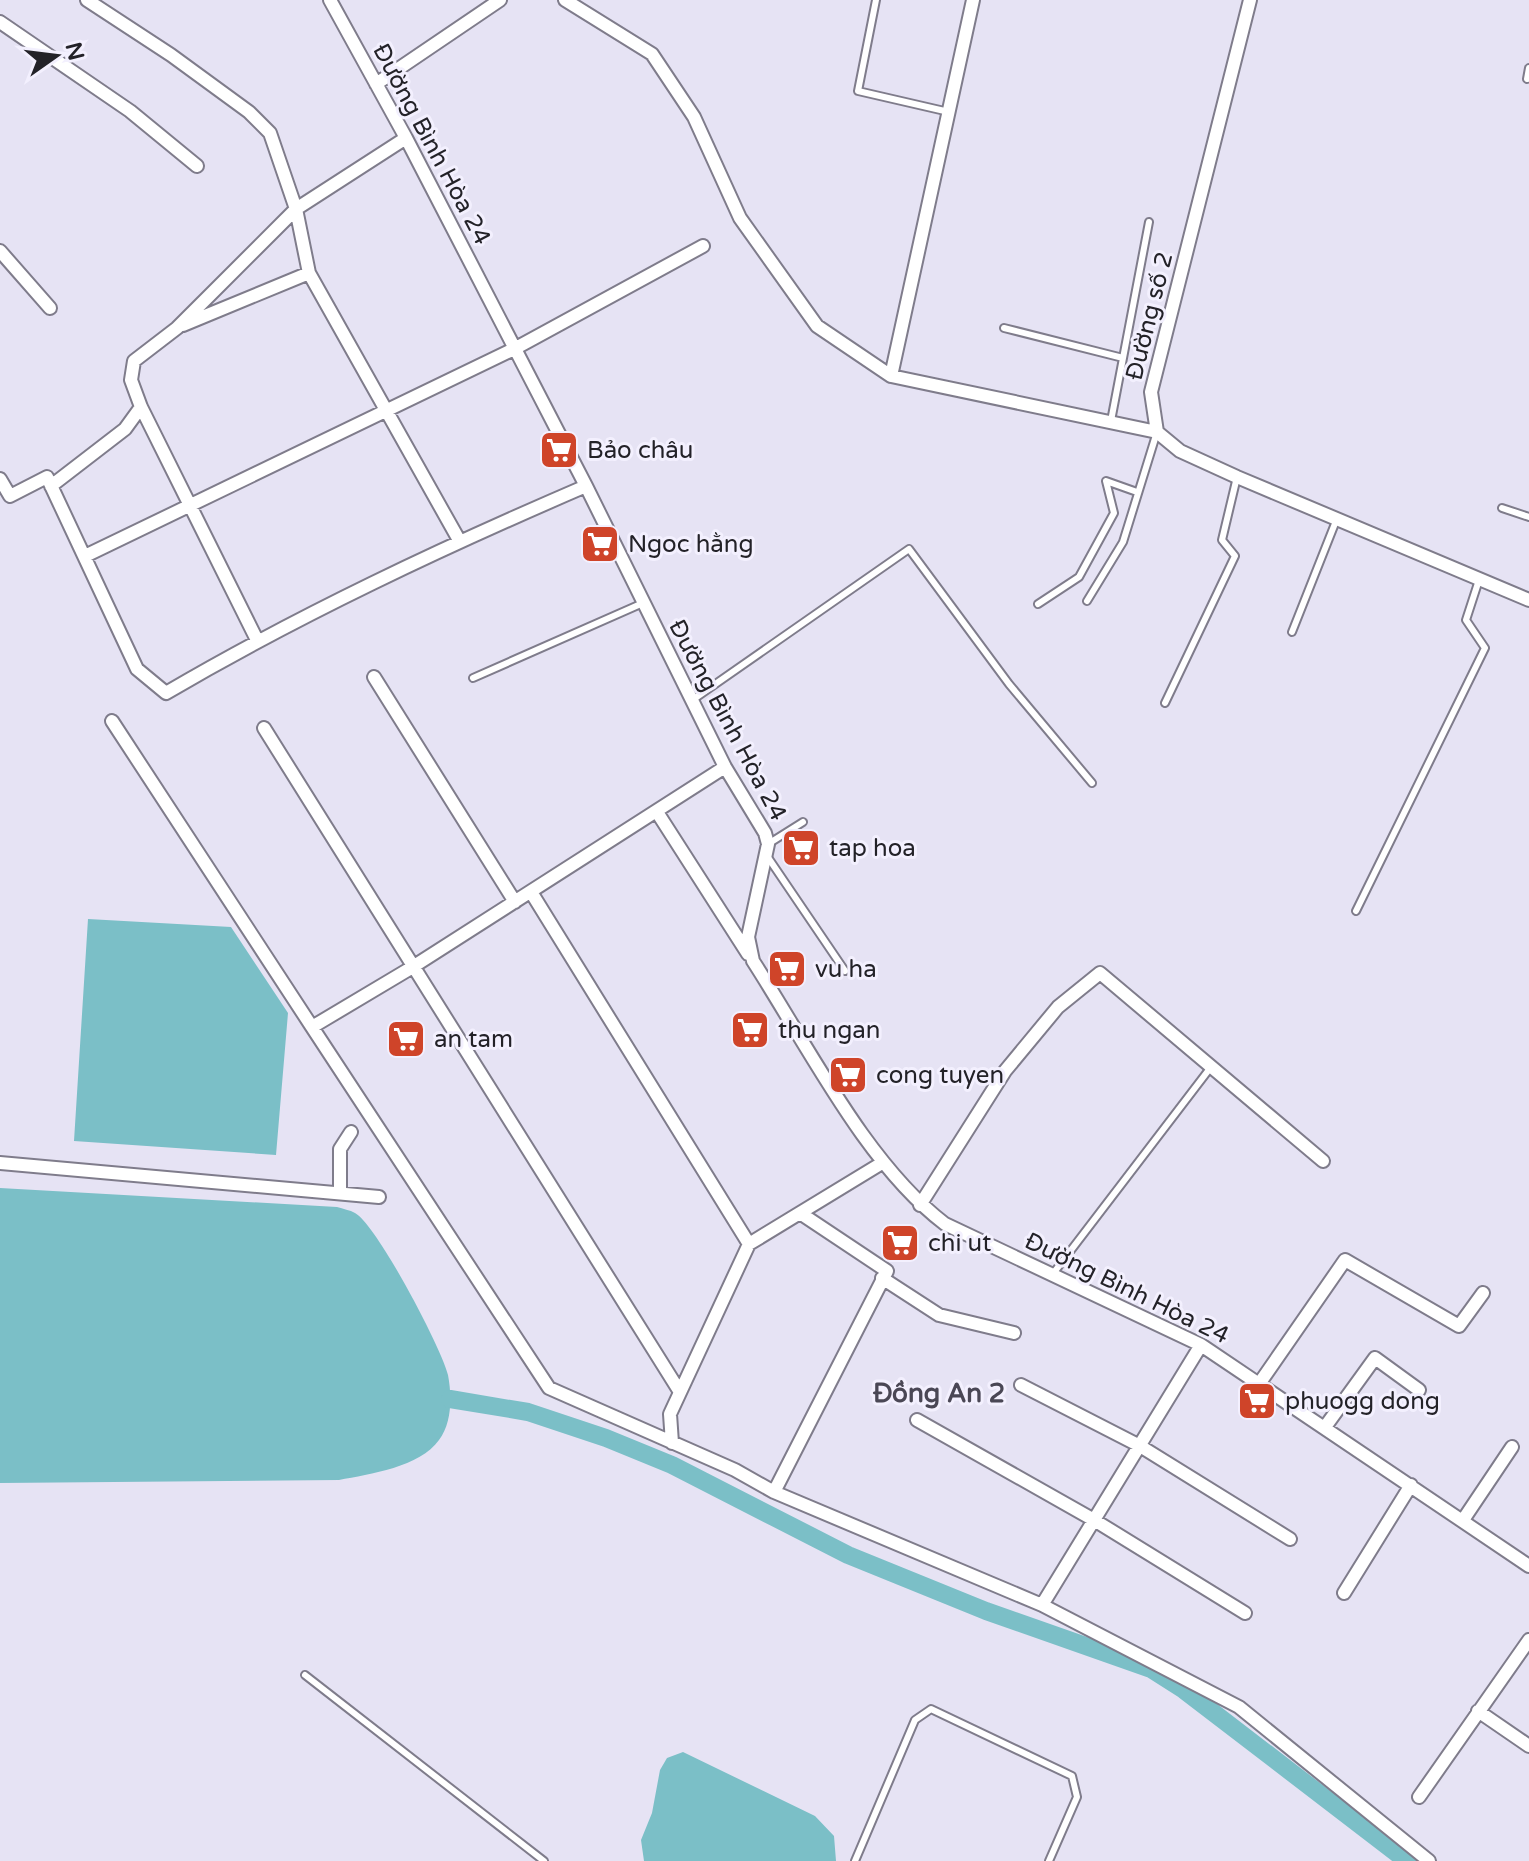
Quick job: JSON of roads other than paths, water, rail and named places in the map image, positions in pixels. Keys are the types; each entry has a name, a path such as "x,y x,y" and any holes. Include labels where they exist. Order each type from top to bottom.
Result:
{"street":[{"path":"87,0 182,63 249,112 270,133 281,155 309,273 459,540"},
{"path":"333,5 348,0"},
{"path":"376,84 500,0"},
{"path":"565,0 652,54 694,117 740,218 817,326 891,376 1157,432 1180,451 1237,477 1529,600"},
{"path":"891,376 973,0"},
{"name":"Đường số 2","path":"1157,432 1151,392 1250,0"},
{"name":"Đường Bình Hòa 24","path":"333,5 406,138 586,486 725,767 760,822 766,848 748,937 753,961 882,1163 920,1205 945,1224 1201,1345 1529,1566"},
{"path":"0,22 130,111 197,166"},
{"path":"257,640 141,407 131,380 134,361 177,328 296,209 406,138"},
{"path":"85,556 191,507 385,408 514,349 703,246"},
{"path":"0,251 50,308"},
{"path":"177,328 309,273"},
{"path":"51,486 125,429 141,407"},
{"path":"0,479 10,496 47,477 137,669 166,693 257,640 459,540 586,486"},
{"path":"374,677 515,902"},
{"path":"112,721 549,1388 774,1492 1042,1605 1239,1707 1429,1861"},
{"path":"264,728 411,968 680,1392"},
{"path":"312,1027 411,968 725,767"},
{"path":"657,812 753,961"},
{"path":"531,892 749,1244"},
{"path":"920,1205 1005,1071 1058,1007 1100,973 1323,1161"},
{"path":"340,1193 340,1149 351,1132"},
{"path":"0,1163 379,1197"},
{"path":"672,1443 670,1414 749,1244 882,1163"},
{"path":"774,1492 887,1271 800,1213"},
{"path":"1259,1384 1345,1260 1459,1326 1483,1293"},
{"path":"882,1278 939,1315 1014,1333"},
{"path":"1042,1605 1201,1345"},
{"path":"1325,1427 1375,1358 1419,1390"},
{"path":"1021,1385 1140,1446 1290,1539"},
{"path":"917,1420 1094,1520 1245,1613"},
{"path":"1463,1520 1512,1447"},
{"path":"1344,1593 1411,1485"},
{"path":"1419,1797 1529,1640"},
{"path":"1478,1711 1529,1746"}],"lane":[{"path":"876,0 858,91 949,112"},
{"path":"1527,79 1529,68"},
{"path":"1111,421 1149,222"},
{"path":"1004,328 1123,358"},
{"path":"1087,601 1123,542 1157,432"},
{"path":"1165,703 1235,556 1222,540 1237,477"},
{"path":"1038,604 1079,577 1114,513 1106,481 1137,492"},
{"path":"1502,508 1529,517"},
{"path":"1292,632 1336,521"},
{"path":"691,701 909,549 1009,684 1092,783"},
{"path":"1356,911 1485,648 1466,620 1479,580"},
{"path":"473,678 643,603"},
{"path":"803,822 766,848 845,971"},
{"path":"1052,1275 1211,1067"},
{"path":"305,1675 544,1861"},
{"path":"855,1861 915,1720 931,1709 1072,1776 1077,1797 1049,1861"}],"water":[{"path":"88,919 231,927 288,1013 276,1155 74,1141"},
{"path":"0,1188 337,1207 355,1213 365,1222 393,1263 443,1361 448,1375 450,1400 449,1418 443,1433 431,1449 407,1463 339,1480 0,1483"},
{"path":"683,1752 815,1816 834,1836 836,1861 644,1861 641,1840 652,1813 660,1770 667,1758"}],"waterway":[{"path":"450,1399 528,1412 606,1438 672,1465 848,1555 986,1611 1151,1669 1184,1690 1407,1861"}],"place":[{"name":"Bảo châu","path":"559,450"},
{"name":"Ngoc hằng","path":"600,544"},
{"name":"tap hoa","path":"801,848"},
{"name":"vu ha","path":"787,969"},
{"name":"thu ngan","path":"750,1030"},
{"name":"an tam","path":"406,1039"},
{"name":"cong tuyen","path":"848,1075"},
{"name":"chi ut","path":"900,1243"},
{"name":"phuogg dong","path":"1257,1401"}],"district":[{"name":"Đồng An 2","path":"939,1393"}]}
